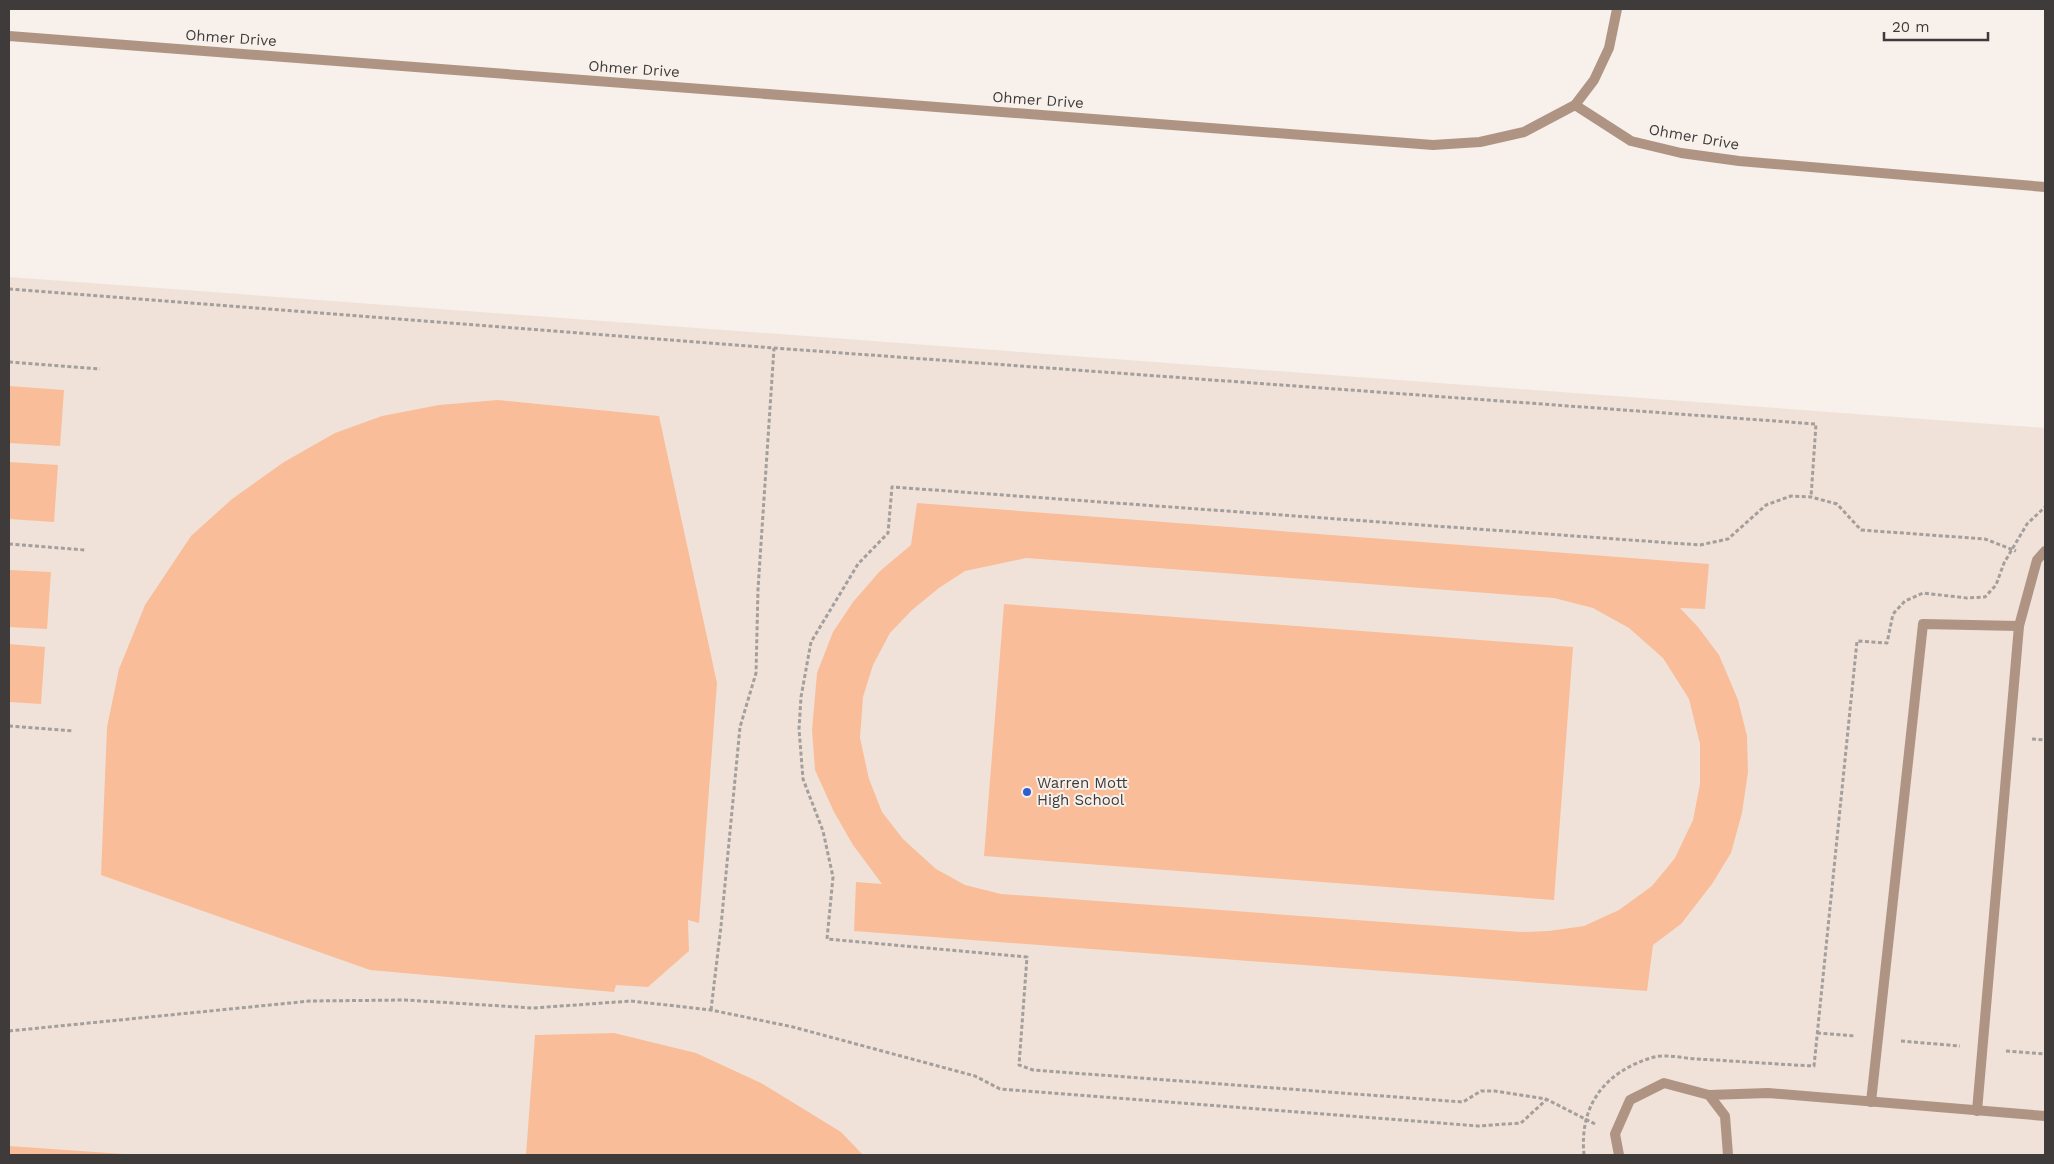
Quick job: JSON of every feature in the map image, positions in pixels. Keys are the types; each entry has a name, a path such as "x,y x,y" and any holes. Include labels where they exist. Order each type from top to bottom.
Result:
{"street":[{"path":"1575,105 1594,80 1609,48 1617,9"},
{"name":"Ohmer Drive","path":"9,36 1433,144 1480,142 1524,132 1575,105 1631,141 1681,153 1739,160 2045,187"},
{"path":"1977,1111 2019,626 2037,560 2045,551"},
{"path":"1871,1102 1923,624 2019,626"},
{"path":"1619,1155 1614,1134 1630,1100 1664,1083 1709,1095 1768,1093 2045,1116"},
{"path":"1709,1095 1725,1116 1728,1155"}],"path":[{"path":"9,289 774,348 1816,424 1811,497"},
{"path":"711,1010 740,727 756,673 758,589 774,348"},
{"path":"9,362 100,369"},
{"path":"1614,1134 1546,1099 1495,1091 1482,1091 1463,1102 1033,1070 1019,1065 1027,957 827,939 833,877 823,831 803,779 798,729 801,697 811,642 858,564 888,533 892,487 1700,545 1728,539 1766,505 1791,496 1811,497 1837,504 1860,530 1985,539 2037,560"},
{"path":"1584,1155 1582,1140 1584,1119 1602,1087 1625,1068 1656,1056 1814,1066 1857,641 1887,643 1893,614 1905,601 1923,593 1967,598 1985,597 1996,585 2011,550 2027,524 2045,507"},
{"path":"9,544 85,550"},
{"path":"9,726 73,731"},
{"path":"9,1031 310,1001 405,1000 533,1008 631,1001 711,1010 802,1029 975,1076 1000,1089 1478,1126 1521,1123 1546,1099"},
{"path":"1817,1032 2045,1054"}],"shaded area":[{"name":"Warren Mott High School","path":"9,277 2045,428 2045,1155 9,1155"},
{"path":"9,386 64,390 60,446 9,443"},
{"path":"498,400 659,416 717,683 699,923 688,920 689,951 648,987 616,985 614,992 370,970 101,875 107,727 119,669 145,605 191,536 232,499 284,462 335,433 382,416 439,405"},
{"path":"9,462 58,465 54,522 9,519"},
{"path":"917,503 1709,564 1705,609 1680,608 1698,627 1719,655 1738,700 1747,736 1748,772 1742,813 1731,853 1712,884 1681,924 1653,945 1647,991 854,931 856,882 882,884 853,845 834,812 815,770 812,730 817,673 833,632 853,602 880,571 911,545","holes":["1026,558 1554,598 1593,608 1629,628 1663,658 1689,699 1700,744 1700,784 1693,820 1675,858 1652,886 1619,910 1584,926 1549,931 1521,932 1001,894 965,885 936,869 903,839 882,812 869,779 860,738 863,697 873,665 890,633 912,610 939,588 965,571"]},
{"path":"9,570 51,572 47,629 9,627"},
{"path":"1004,604 1573,647 1554,900 984,856"},
{"path":"9,644 45,647 41,704 9,702"},
{"path":"614,1033 696,1053 761,1083 841,1132 863,1155 526,1155 535,1035"},
{"path":"9,1146 138,1155 9,1155"}],"place":[{"name":"Warren Mott High School","path":"1027,792"}]}
